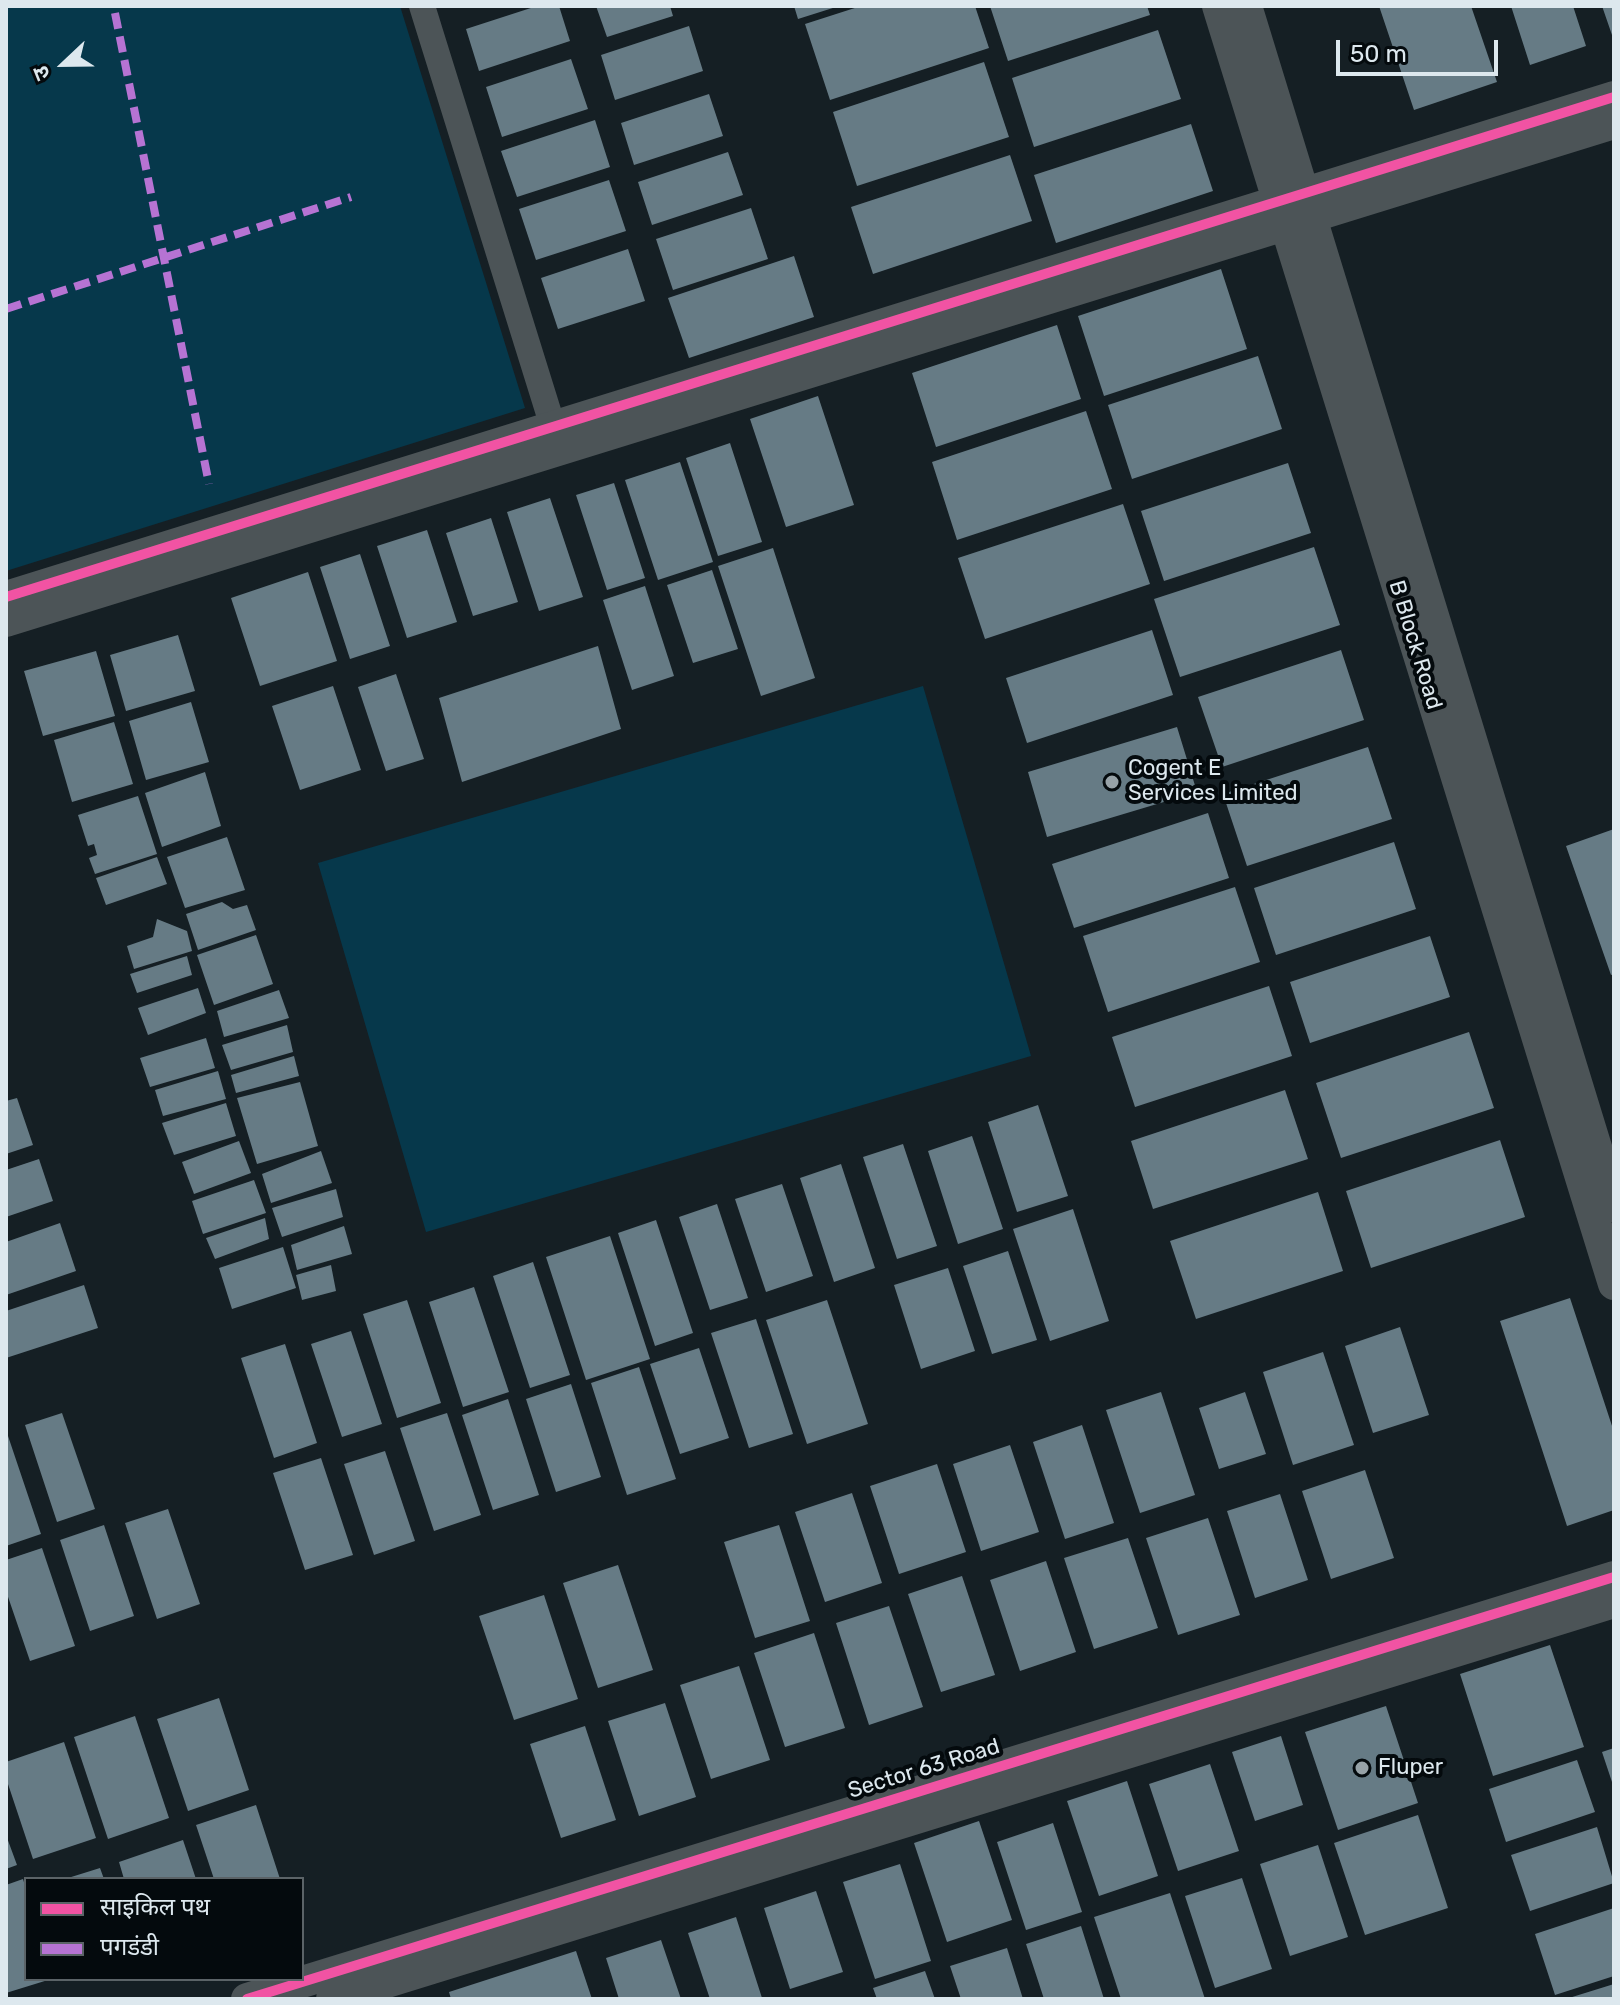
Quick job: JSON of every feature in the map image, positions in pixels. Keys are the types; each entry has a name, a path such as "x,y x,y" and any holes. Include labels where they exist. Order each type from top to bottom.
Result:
{"street":[{"path":"422,6 556,438"},
{"name":"B Block Road","path":"1218,6 1294,209 1614,1206"},
{"name":"B Block Road","path":"1246,6 1294,209 1614,1284"},
{"path":"6,597 556,438 1294,209 1614,97"},
{"path":"1294,209 1614,123"},
{"path":"6,621 556,438"},
{"name":"Sector 63 Road","path":"247,1999 1614,1577"},
{"name":"Sector 63 Road","path":"332,1999 1614,1602"}],"shaded area":[{"path":"6,6 400,6 525,408 6,571"},
{"path":"923,686 1031,1056 426,1232 318,863"}],"building":[{"path":"537,6 559,6 570,41 479,71 466,29"},
{"path":"596,6 670,6 673,16 607,37"},
{"path":"794,6 836,6 836,7 798,19"},
{"path":"861,6 975,6 989,48 830,100 805,24"},
{"path":"990,6 1147,6 1150,15 1008,61"},
{"path":"1379,6 1471,6 1497,82 1414,110"},
{"path":"1511,6 1573,6 1586,46 1530,65"},
{"path":"1602,6 1614,6 1612,35"},
{"path":"689,26 703,71 615,100 601,55"},
{"path":"1158,30 1181,99 1034,147 1012,78"},
{"path":"571,59 588,109 502,137 486,87"},
{"path":"984,62 1009,137 857,186 833,112"},
{"path":"709,94 723,136 634,165 621,123"},
{"path":"595,120 610,167 517,197 501,151"},
{"path":"1191,124 1213,191 1056,243 1034,175"},
{"path":"728,152 743,195 652,225 638,182"},
{"path":"1010,155 1032,221 873,274 851,207"},
{"path":"609,180 626,231 536,260 519,209"},
{"path":"751,208 768,259 673,290 656,239"},
{"path":"628,249 645,301 558,329 541,278"},
{"path":"794,256 814,317 689,358 668,298"},
{"path":"1221,269 1247,349 1104,396 1078,316"},
{"path":"1057,325 1081,399 936,447 912,373"},
{"path":"1258,356 1282,429 1132,479 1108,405"},
{"path":"818,396 854,505 786,527 750,419"},
{"path":"1086,411 1112,489 957,540 932,462"},
{"path":"730,443 762,542 718,556 686,458"},
{"path":"680,462 713,562 658,580 625,480"},
{"path":"1288,463 1311,533 1164,581 1141,511"},
{"path":"614,483 645,578 607,590 576,495"},
{"path":"550,498 583,597 539,611 507,512"},
{"path":"1123,504 1150,584 985,639 958,558"},
{"path":"491,518 518,602 473,616 446,533"},
{"path":"427,530 457,622 407,638 377,546"},
{"path":"1314,547 1340,625 1180,677 1154,599"},
{"path":"773,548 815,678 761,696 718,566"},
{"path":"360,554 390,646 350,659 320,567"},
{"path":"712,570 738,649 693,663 667,585"},
{"path":"308,572 337,661 260,686 231,598"},
{"path":"645,586 674,676 632,690 603,600"},
{"path":"1152,630 1173,695 1027,743 1006,678"},
{"path":"178,635 195,691 126,711 110,655"},
{"path":"598,646 621,729 462,782 439,698"},
{"path":"1341,650 1364,720 1222,767 1198,697"},
{"path":"96,651 115,716 43,736 24,671"},
{"path":"396,674 424,759 386,771 358,687"},
{"path":"333,686 361,770 300,790 272,706"},
{"path":"191,702 209,762 146,780 129,721"},
{"path":"114,722 133,784 72,802 54,740"},
{"name":"Cogent E Services Limited","path":"1177,727 1197,792 1047,837 1028,772"},
{"path":"1368,747 1392,819 1247,866 1223,794"},
{"path":"205,772 221,826 162,847 145,793"},
{"path":"138,796 157,854 95,874 89,858 97,855 94,844 88,846 78,815"},
{"path":"1208,813 1229,878 1074,928 1052,864"},
{"path":"1614,829 1614,974 1611,975 1566,846"},
{"path":"227,837 245,890 185,908 167,857"},
{"path":"1394,842 1416,909 1276,955 1254,888"},
{"path":"157,857 167,884 106,905 96,878"},
{"path":"1235,887 1260,962 1108,1012 1083,936"},
{"path":"222,902 233,909 247,905 256,930 198,950 186,914"},
{"path":"157,919 187,931 192,951 134,969 127,946 153,937"},
{"path":"256,935 273,984 214,1005 197,955"},
{"path":"1430,936 1450,997 1310,1043 1290,982"},
{"path":"187,956 192,975 137,993 130,974"},
{"path":"1269,986 1292,1056 1135,1107 1112,1037"},
{"path":"198,988 206,1013 148,1035 138,1008"},
{"path":"279,990 289,1018 224,1037 217,1011"},
{"path":"287,1025 293,1052 231,1070 222,1045"},
{"path":"1469,1032 1494,1108 1341,1158 1316,1083"},
{"path":"206,1038 215,1068 150,1087 140,1058"},
{"path":"294,1056 299,1076 236,1093 231,1075"},
{"path":"218,1071 226,1099 163,1116 155,1090"},
{"path":"300,1082 318,1146 257,1164 237,1098"},
{"path":"1285,1090 1308,1159 1153,1209 1131,1141"},
{"path":"17,1098 33,1145 6,1154 6,1101"},
{"path":"226,1103 236,1136 174,1155 162,1123"},
{"path":"1038,1105 1068,1196 1017,1212 988,1122"},
{"path":"972,1136 1003,1229 958,1244 928,1151"},
{"path":"1500,1140 1525,1217 1371,1268 1346,1191"},
{"path":"239,1141 251,1173 194,1194 182,1162"},
{"path":"903,1144 937,1246 897,1259 863,1157"},
{"path":"321,1151 332,1183 271,1203 262,1174"},
{"path":"39,1159 53,1201 6,1217 6,1170"},
{"path":"841,1164 875,1268 834,1282 800,1178"},
{"path":"254,1180 266,1213 203,1234 192,1201"},
{"path":"782,1184 813,1276 766,1292 735,1199"},
{"path":"336,1189 343,1217 282,1237 272,1208"},
{"path":"1318,1192 1343,1271 1196,1319 1170,1241"},
{"path":"717,1204 748,1298 710,1310 679,1217"},
{"path":"1073,1209 1109,1321 1050,1341 1013,1229"},
{"path":"265,1218 269,1239 215,1259 206,1238"},
{"path":"656,1220 693,1333 655,1346 618,1233"},
{"path":"60,1223 76,1271 6,1295 6,1242"},
{"path":"344,1226 352,1254 297,1270 291,1245"},
{"path":"610,1236 650,1359 586,1380 546,1257"},
{"path":"283,1247 296,1288 232,1309 219,1268"},
{"path":"1008,1251 1037,1340 992,1354 963,1266"},
{"path":"533,1262 570,1375 530,1388 493,1276"},
{"path":"331,1265 336,1291 302,1300 296,1275"},
{"path":"948,1268 975,1351 921,1369 894,1285"},
{"path":"84,1285 98,1328 6,1358 6,1311"},
{"path":"474,1287 509,1392 463,1407 429,1302"},
{"path":"1570,1298 1614,1432 1614,1510 1567,1526 1500,1321"},
{"path":"407,1300 441,1403 397,1418 363,1314"},
{"path":"827,1300 868,1424 807,1444 766,1320"},
{"path":"756,1319 793,1434 749,1448 711,1333"},
{"path":"1400,1327 1429,1415 1373,1433 1345,1346"},
{"path":"351,1331 382,1424 342,1437 311,1344"},
{"path":"285,1344 317,1443 274,1458 241,1358"},
{"path":"699,1348 729,1438 680,1454 650,1364"},
{"path":"1323,1352 1354,1445 1293,1465 1263,1372"},
{"path":"639,1367 676,1479 627,1495 591,1383"},
{"path":"571,1384 601,1477 556,1492 526,1399"},
{"path":"1161,1392 1195,1495 1140,1513 1106,1410"},
{"path":"1245,1392 1266,1454 1219,1469 1199,1408"},
{"path":"508,1399 539,1495 493,1510 462,1415"},
{"path":"62,1413 95,1509 57,1522 25,1425"},
{"path":"447,1413 481,1515 434,1531 400,1428"},
{"path":"1082,1425 1114,1523 1065,1539 1033,1442"},
{"path":"6,1430 41,1534 6,1546"},
{"path":"1010,1445 1039,1532 981,1551 953,1464"},
{"path":"385,1451 415,1541 374,1555 344,1464"},
{"path":"321,1458 353,1555 305,1570 273,1473"},
{"path":"937,1464 966,1552 899,1574 870,1486"},
{"path":"1365,1470 1394,1558 1331,1579 1302,1491"},
{"path":"852,1493 882,1583 825,1602 795,1512"},
{"path":"1280,1494 1308,1580 1255,1598 1227,1511"},
{"path":"168,1509 200,1604 157,1619 125,1523"},
{"path":"1208,1518 1240,1615 1178,1635 1146,1538"},
{"path":"104,1525 134,1616 90,1631 60,1540"},
{"path":"779,1525 810,1621 755,1638 724,1542"},
{"path":"1128,1538 1158,1628 1094,1649 1064,1558"},
{"path":"42,1548 75,1646 30,1661 6,1591 6,1560"},
{"path":"1046,1561 1076,1652 1020,1671 990,1580"},
{"path":"618,1565 653,1670 598,1688 563,1583"},
{"path":"962,1576 995,1675 941,1692 908,1594"},
{"path":"544,1595 578,1699 514,1720 479,1616"},
{"path":"889,1606 923,1707 869,1725 836,1623"},
{"path":"814,1633 845,1728 785,1747 754,1653"},
{"path":"1550,1645 1584,1747 1493,1776 1460,1674"},
{"path":"739,1666 770,1760 711,1779 680,1685"},
{"path":"219,1698 249,1790 188,1811 157,1719"},
{"path":"665,1703 696,1797 639,1816 608,1721"},
{"name":"Fluper","path":"1386,1706 1418,1803 1338,1830 1305,1732"},
{"path":"135,1716 169,1818 108,1839 74,1737"},
{"path":"585,1726 616,1820 561,1838 530,1744"},
{"path":"1281,1736 1303,1805 1255,1821 1232,1752"},
{"path":"64,1742 96,1838 33,1859 6,1778 6,1762"},
{"path":"1614,1748 1614,1785 1613,1785 1602,1752"},
{"path":"1577,1760 1595,1812 1506,1842 1489,1789"},
{"path":"1210,1764 1239,1851 1178,1871 1149,1784"},
{"path":"1127,1781 1158,1876 1099,1896 1067,1801"},
{"path":"256,1805 279,1877 213,1877 196,1825"},
{"path":"1418,1815 1448,1908 1365,1935 1334,1843"},
{"path":"979,1821 1012,1920 947,1942 914,1843"},
{"path":"1053,1823 1082,1912 1026,1930 997,1842"},
{"path":"1597,1827 1614,1883 1530,1911 1511,1855"},
{"path":"6,1835 17,1865 6,1869"},
{"path":"183,1840 195,1877 123,1877 119,1862"},
{"path":"1318,1845 1348,1937 1290,1956 1260,1864"},
{"path":"900,1864 931,1961 875,1979 843,1882"},
{"path":"100,1868 103,1877 71,1877"},
{"path":"1242,1878 1272,1969 1215,1988 1185,1896"},
{"path":"23,1879 24,1882 24,1981 45,1981 6,1993 6,1885"},
{"path":"816,1891 843,1972 790,1989 764,1908"},
{"path":"1170,1893 1205,1999 1121,1999 1094,1917"},
{"path":"1614,1908 1614,1976 1555,1995 1535,1934"},
{"path":"736,1917 762,1998 710,1999 688,1933"},
{"path":"1081,1926 1104,1999 1044,1999 1026,1944"},
{"path":"661,1940 681,1999 619,1999 606,1958"},
{"path":"1007,1948 1023,1999 961,1999 950,1966"},
{"path":"576,1951 592,1999 451,1999 449,1992"},
{"path":"925,1971 935,1999 877,1999 873,1988"},
{"path":"1614,1984 1614,1999 1569,1999 1569,1998"}],"marked path":[{"path":"115,13 209,484"},
{"path":"6,309 351,197"}],"cycle path":[{"path":"6,597 1614,97"},
{"path":"247,1999 1614,1577"}],"place":[{"name":"Cogent E Services Limited","path":"1112,782"},
{"name":"Fluper","path":"1362,1768"}]}
